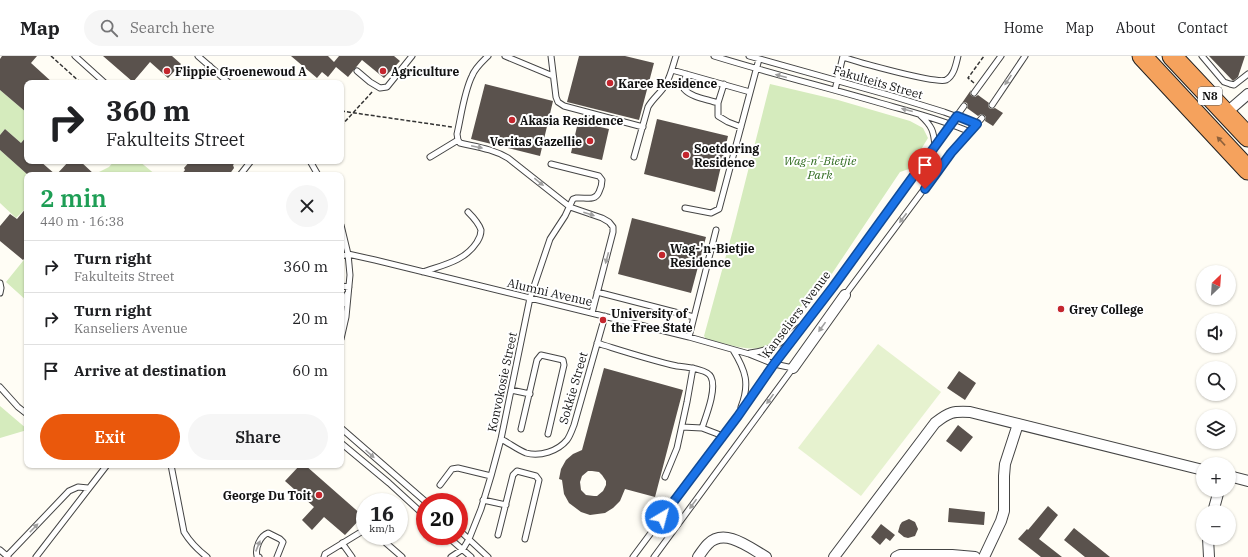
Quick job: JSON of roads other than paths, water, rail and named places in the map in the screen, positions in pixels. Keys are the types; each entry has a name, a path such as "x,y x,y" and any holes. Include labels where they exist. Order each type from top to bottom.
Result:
{"highway":[{"path":"1130,56 1165,93 1188,105"},
{"name":"N8","path":"1142,56 1248,170"},
{"name":"N8","path":"1172,56 1248,137"}],"street":[{"path":"1226,114 1248,94"},
{"path":"792,368 845,295"},
{"path":"834,557 935,423 945,415 955,411 970,412 1196,468"},
{"path":"984,557 1001,522 1004,511 1005,464 1018,424"},
{"path":"1236,478 1248,481"},
{"path":"698,557 708,544 715,539 725,537 734,539 766,557"},
{"path":"1208,545 1209,557"},
{"path":"896,557 900,555 952,555 975,557"}],"lane":[{"path":"75,56 102,80"},
{"path":"198,56 226,80"},
{"path":"357,71 377,87 387,87 412,56"},
{"path":"488,56 478,66 468,85 457,134 458,140 460,143 494,151 508,158 570,208 602,218 609,222 613,227 592,312"},
{"path":"505,56 553,76"},
{"path":"551,56 558,102 564,106 642,127"},
{"path":"634,157 648,107 666,85 676,56"},
{"name":"Fakulteits Street","path":"714,56 919,114 951,124 970,132"},
{"name":"Fakulteits Street","path":"750,56 892,96 957,116 977,124"},
{"path":"834,90 843,56 913,76 945,80 951,76 956,66 958,56"},
{"path":"974,92 1001,56"},
{"path":"992,105 1025,56"},
{"path":"1202,56 1224,82 1234,85 1248,74"},
{"path":"685,208 711,213 719,209 759,59"},
{"path":"198,80 210,66"},
{"path":"672,70 750,92"},
{"path":"686,74 684,89 687,92 718,103"},
{"path":"724,84 718,103 718,116 728,122 741,126"},
{"name":"Kanseliers Avenue","path":"633,557 738,416 774,364 964,106"},
{"name":"Fakulteits Street","path":"919,114 932,129 935,147"},
{"path":"845,295 951,153 982,118"},
{"path":"430,157 458,140"},
{"path":"243,172 249,164"},
{"path":"551,164 599,176 602,180 602,185 597,197 573,199 570,208"},
{"name":"Konvokosie Street","path":"451,557 462,550 469,538 483,500 501,439 530,298 550,239 570,208"},
{"path":"422,272 451,263 463,257 473,248 481,233 477,223 468,212"},
{"path":"689,337 716,230"},
{"path":"344,237 348,254 350,275 344,326"},
{"path":"344,255 348,254"},
{"name":"Alumni Avenue","path":"348,254 592,312 689,337 749,354 774,364 792,368"},
{"path":"0,283 0,294"},
{"path":"344,287 348,289"},
{"path":"344,299 348,289"},
{"path":"598,292 694,317"},
{"name":"Sokkie Street","path":"501,439 526,453 538,454 560,447 568,439 574,426 605,316"},
{"path":"749,354 761,352 780,344 807,321"},
{"path":"597,343 670,364 693,368 708,374 711,377 713,386 702,428"},
{"path":"733,350 743,368 747,388 746,396 738,416"},
{"path":"521,429 537,360 541,356 563,360 564,365 548,434"},
{"path":"665,477 677,448 693,368"},
{"path":"654,557 792,368"},
{"path":"0,388 24,411"},
{"path":"511,390 530,394"},
{"path":"682,427 702,428 723,436"},
{"path":"344,431 416,493"},
{"path":"344,446 389,483 416,508"},
{"path":"36,557 105,468"},
{"path":"172,468 181,523 184,532 200,552 208,557"},
{"path":"440,485 452,469 458,468 491,476"},
{"path":"498,535 513,475 517,471 536,476 539,480 525,539"},
{"path":"0,550 8,557 69,491 78,487 88,488"},
{"path":"483,500 506,505"},
{"path":"259,557 257,556 256,550 262,536 268,533 280,539 282,542 278,556"},
{"path":"324,557 325,554 356,535"},
{"path":"469,538 488,557"},
{"path":"342,543 352,557"},
{"path":"388,545 402,557"},
{"path":"457,545 471,557"}],"place":[{"name":"Flippie Groenewoud A","path":"167,71"},
{"name":"Agriculture","path":"383,71"},
{"name":"Karee Residence","path":"610,83"},
{"name":"Akasia Residence","path":"512,120"},
{"name":"Veritas Gazellie","path":"590,141"},
{"name":"Soetdoring Residence","path":"686,155"},
{"name":"Wag-'n-Bietjie Residence","path":"662,255"},
{"name":"Grey College","path":"1061,309"},
{"name":"University of the Free State","path":"603,320"},
{"name":"George Du Toit","path":"319,495"}],"park label":[{"name":"Wag-n'-Bietjie Park","path":"820,167"}]}
